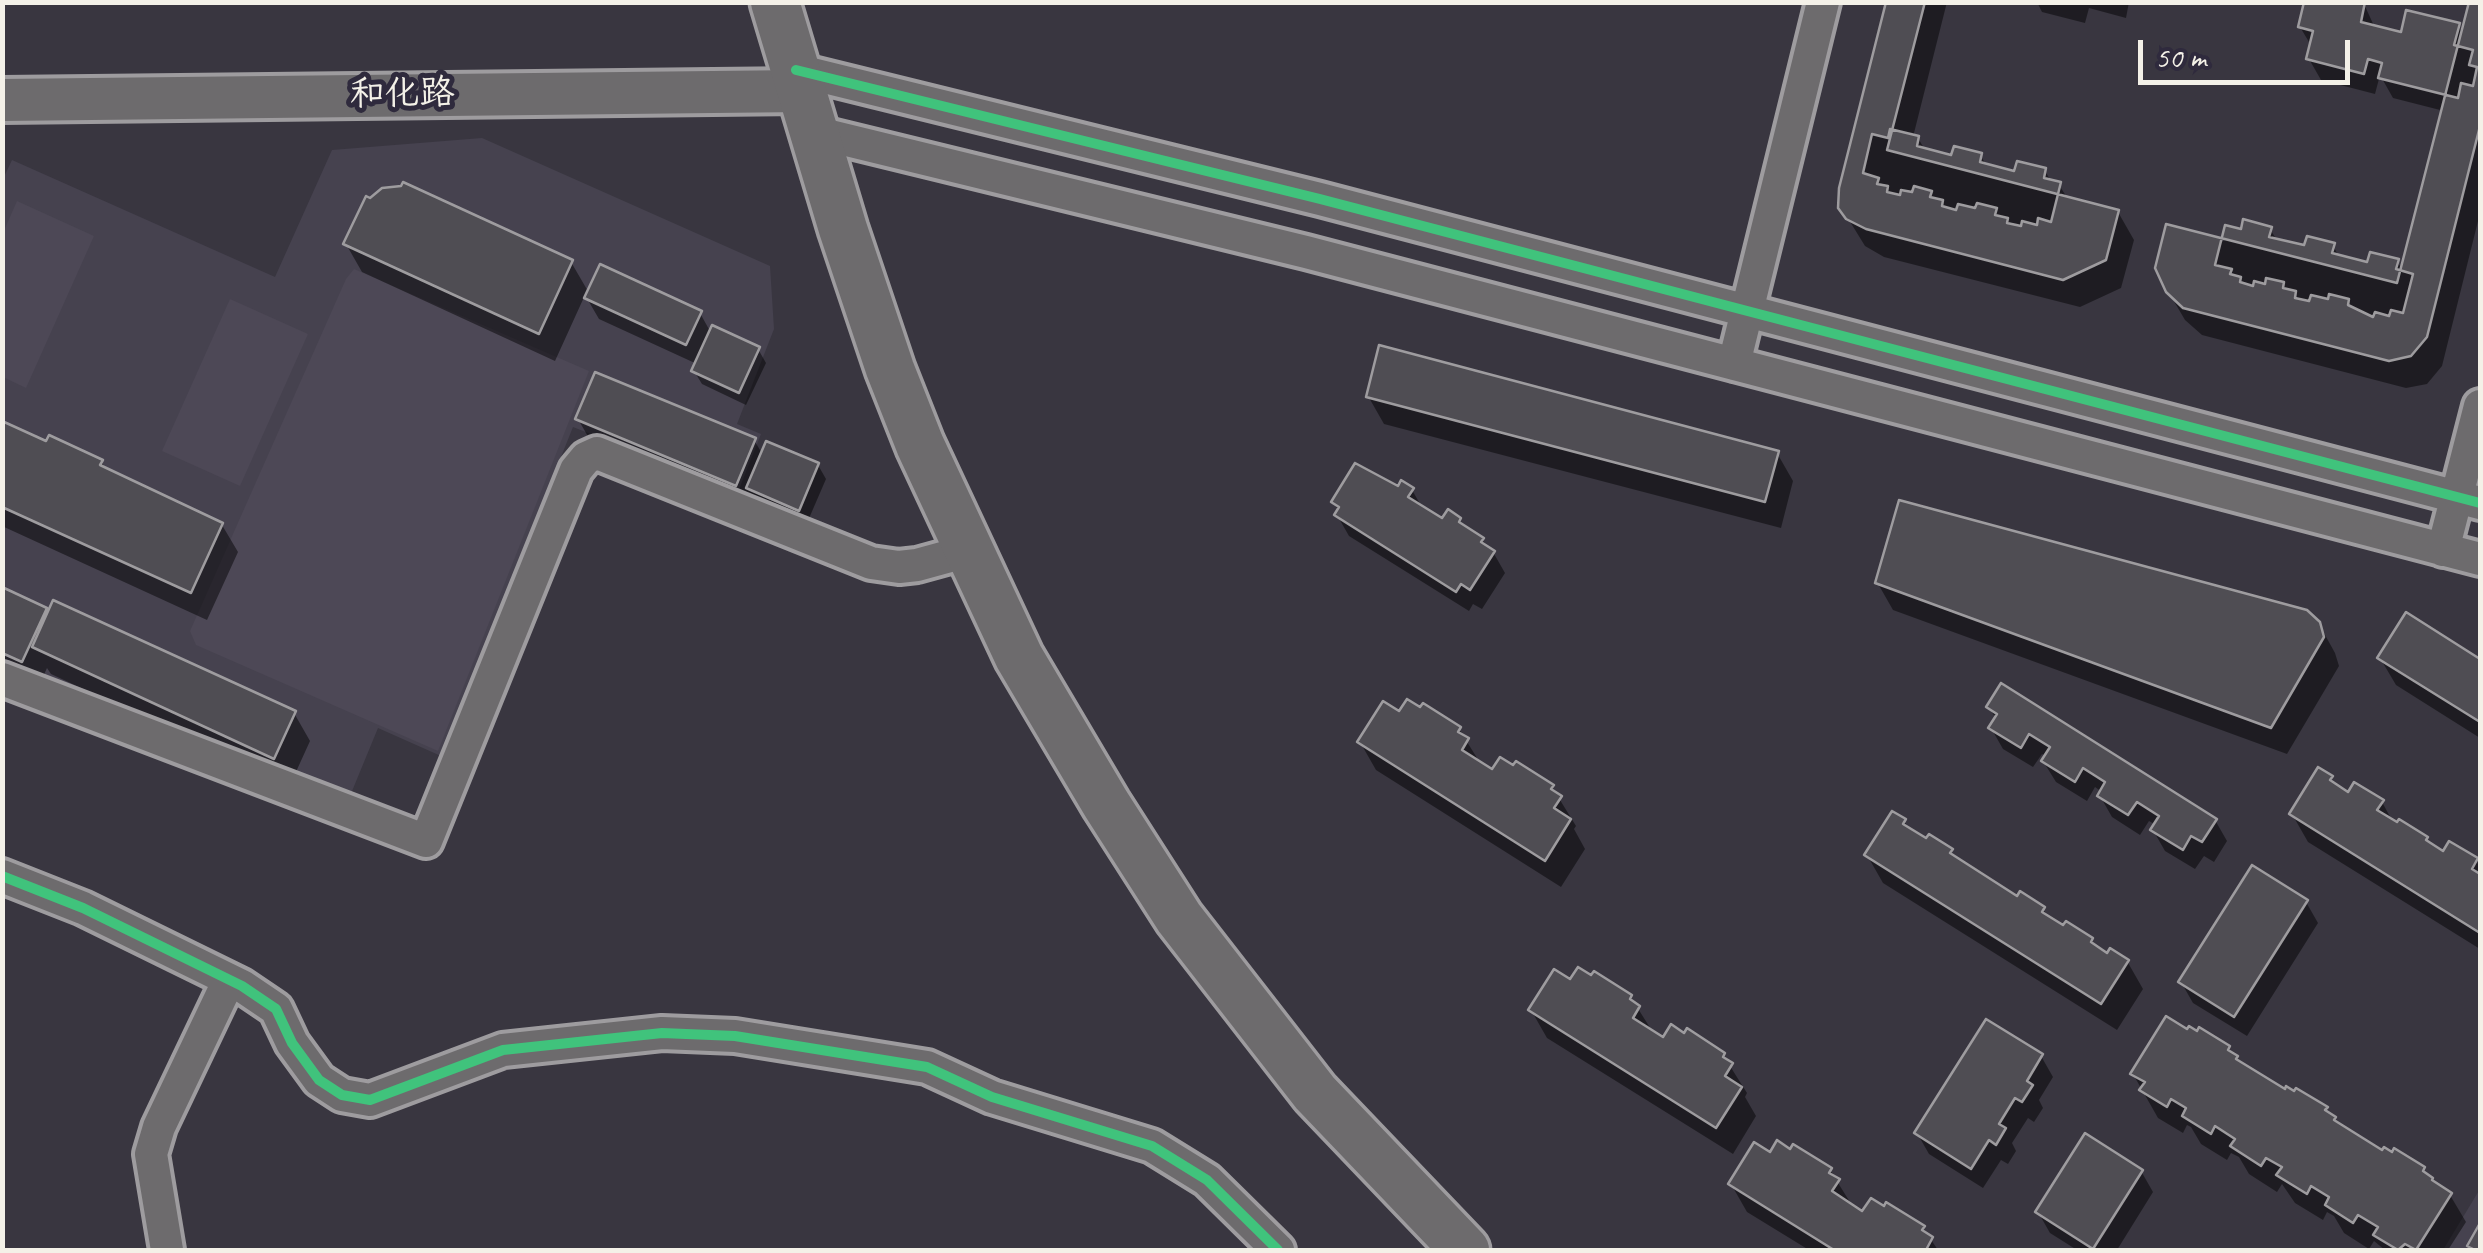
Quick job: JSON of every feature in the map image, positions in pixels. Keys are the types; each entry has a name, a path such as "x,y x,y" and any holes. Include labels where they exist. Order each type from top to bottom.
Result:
{"main road":[{"path":"776,2 890,369 920,445 1019,656 1179,918 1316,1092 1465,1250"}],"street":[{"path":"1734,364 1823,2"},
{"name":"和化路","path":"5,106 804,98"},
{"path":"804,98 1230,176 2475,500"},
{"path":"804,98 1288,248 2463,555 2475,500 2480,406"},
{"path":"2,680 426,840 576,470 586,458 597,453 871,562 899,567 918,565 968,551"},
{"path":"2,876 83,908 229,980 276,1009 292,1043 319,1080 342,1095 370,1100 503,1050 662,1033 735,1036 928,1067 992,1097 1152,1146 1207,1180 1278,1250"},
{"path":"167,1250 151,1154 159,1127 229,980"}],"shaded area":[{"path":"482,138 770,266 774,329 737,424 761,434 738,492 573,427 441,756 378,728 350,796 3,660 2,181 12,160 275,277 332,150"},
{"path":"17,201 94,236 26,388 3,377 3,233"},
{"path":"354,269 589,371 438,751 196,645 190,631 346,279"},
{"path":"230,299 308,334 240,486 162,451"},
{"path":"2480,1189 2480,1250 2443,1250"}],"building":[{"path":"1886,2 1925,2 1887,150 2119,210 2106,260 2063,280 1866,229 1846,219 1838,208 1839,188"},
{"path":"2304,2 2365,2 2361,22 2401,32 2406,10 2460,23 2454,45 2473,50 2469,65 2477,67 2473,86 2461,83 2458,98 2378,78 2382,63 2368,59 2364,74 2306,59 2313,31 2298,27"},
{"path":"2469,2 2480,2 2480,126 2427,337 2411,356 2389,361 2183,308 2166,292 2155,268 2166,224 2397,283"},
{"path":"1890,129 1919,136 1917,146 1951,155 1954,146 1982,153 1980,162 2014,171 2017,161 2046,168 2044,178 2061,182 2051,222 2038,218 2037,225 2007,223 2008,218 1995,215 1997,208 1977,203 1975,208 1958,204 1956,210 1942,206 1943,200 1930,197 1932,191 1914,186 1912,192 1901,190 1900,195 1887,192 1888,186 1877,184 1879,178 1863,173 1872,134 1888,138"},
{"path":"403,182 573,260 539,334 343,244 366,196 370,198 382,188 401,186"},
{"path":"2243,219 2272,227 2269,237 2304,245 2307,236 2335,243 2332,253 2367,262 2370,252 2399,259 2396,269 2413,274 2403,313 2391,310 2389,316 2375,312 2373,317 2348,305 2349,299 2329,294 2328,299 2311,295 2309,301 2295,298 2296,291 2283,288 2284,282 2266,278 2265,284 2254,281 2253,286 2240,282 2241,277 2230,274 2232,269 2215,265 2225,225 2241,229"},
{"path":"600,264 702,311 686,345 584,298"},
{"path":"712,325 760,347 739,393 691,371"},
{"path":"1379,345 1779,451 1765,502 1366,397"},
{"path":"595,372 756,438 736,486 575,419"},
{"path":"2,421 46,441 49,435 103,460 100,465 223,523 191,593 2,507"},
{"path":"766,441 819,463 799,511 746,488"},
{"path":"1355,463 1398,486 1401,480 1414,488 1408,497 1442,518 1448,509 1461,518 1459,522 1484,538 1481,542 1495,551 1470,590 1461,584 1456,592 1334,515 1339,507 1331,502"},
{"path":"1899,500 2307,610 2320,622 2324,637 2271,728 1875,583"},
{"path":"2,587 47,608 22,662 2,653"},
{"path":"53,600 296,711 274,759 32,647"},
{"path":"2406,612 2480,659 2480,722 2377,658"},
{"path":"2001,683 2217,819 2202,842 2191,836 2183,850 2150,830 2159,816 2137,802 2128,815 2097,796 2105,782 2083,768 2075,782 2041,761 2050,747 2029,734 2021,748 1988,728 1997,714 1986,707"},
{"path":"1407,699 1420,707 1423,703 1461,727 1458,732 1469,738 1462,750 1492,769 1500,757 1513,765 1516,761 1554,785 1551,789 1562,796 1554,808 1571,819 1545,861 1357,742 1383,701 1399,711"},
{"path":"2318,767 2348,792 2354,782 2384,800 2377,810 2428,837 2426,840 2443,851 2449,841 2478,858 2472,869 2480,874 2480,933 2289,814"},
{"path":"1892,811 1906,819 1903,824 1953,849 1950,853 2017,896 2020,891 2045,907 2042,912 2093,938 2091,942 2107,953 2110,948 2129,960 2101,1004 1864,855"},
{"path":"2252,865 2308,900 2234,1017 2178,982"},
{"path":"1578,967 1591,975 1594,971 1632,995 1630,999 1640,1006 1633,1018 1663,1037 1671,1024 1684,1033 1687,1028 1725,1053 1723,1057 1733,1063 1725,1076 1742,1087 1716,1128 1528,1010 1554,969 1570,979"},
{"path":"2166,1016 2187,1029 2189,1026 2197,1031 2199,1027 2230,1046 2228,1050 2238,1056 2236,1059 2285,1089 2296,1088 2328,1107 2325,1110 2336,1117 2334,1120 2382,1150 2384,1147 2392,1152 2394,1148 2425,1167 2423,1171 2432,1180 2452,1193 2416,1250 2405,1244 2398,1250 2373,1235 2378,1227 2358,1215 2353,1223 2325,1205 2329,1197 2311,1186 2307,1194 2276,1175 2282,1167 2266,1158 2261,1166 2230,1146 2235,1139 2215,1126 2211,1134 2182,1116 2186,1108 2171,1099 2167,1107 2139,1090 2145,1082 2130,1074"},
{"path":"1986,1019 2043,1054 2027,1081 2033,1085 2022,1102 2015,1098 1999,1124 2006,1128 1996,1145 1989,1140 1971,1169 1914,1133"},
{"path":"2085,1133 2143,1170 2093,1249 2035,1212"},
{"path":"1777,1140 1790,1149 1793,1144 1832,1168 1829,1173 1840,1179 1832,1191 1862,1211 1871,1198 1884,1206 1886,1202 1925,1226 1922,1230 1933,1237 1926,1250 1834,1250 1728,1184 1754,1142 1770,1152"},
{"path":"2480,1223 2480,1250 2475,1250 2467,1246"}],"cycle path":[{"path":"796,70 1320,199 2480,503"},
{"path":"2,876 83,908 242,986 276,1009 292,1043 319,1080 342,1095 370,1100 503,1050 662,1033 735,1036 927,1067 992,1097 1152,1146 1207,1180 1278,1250"}]}
